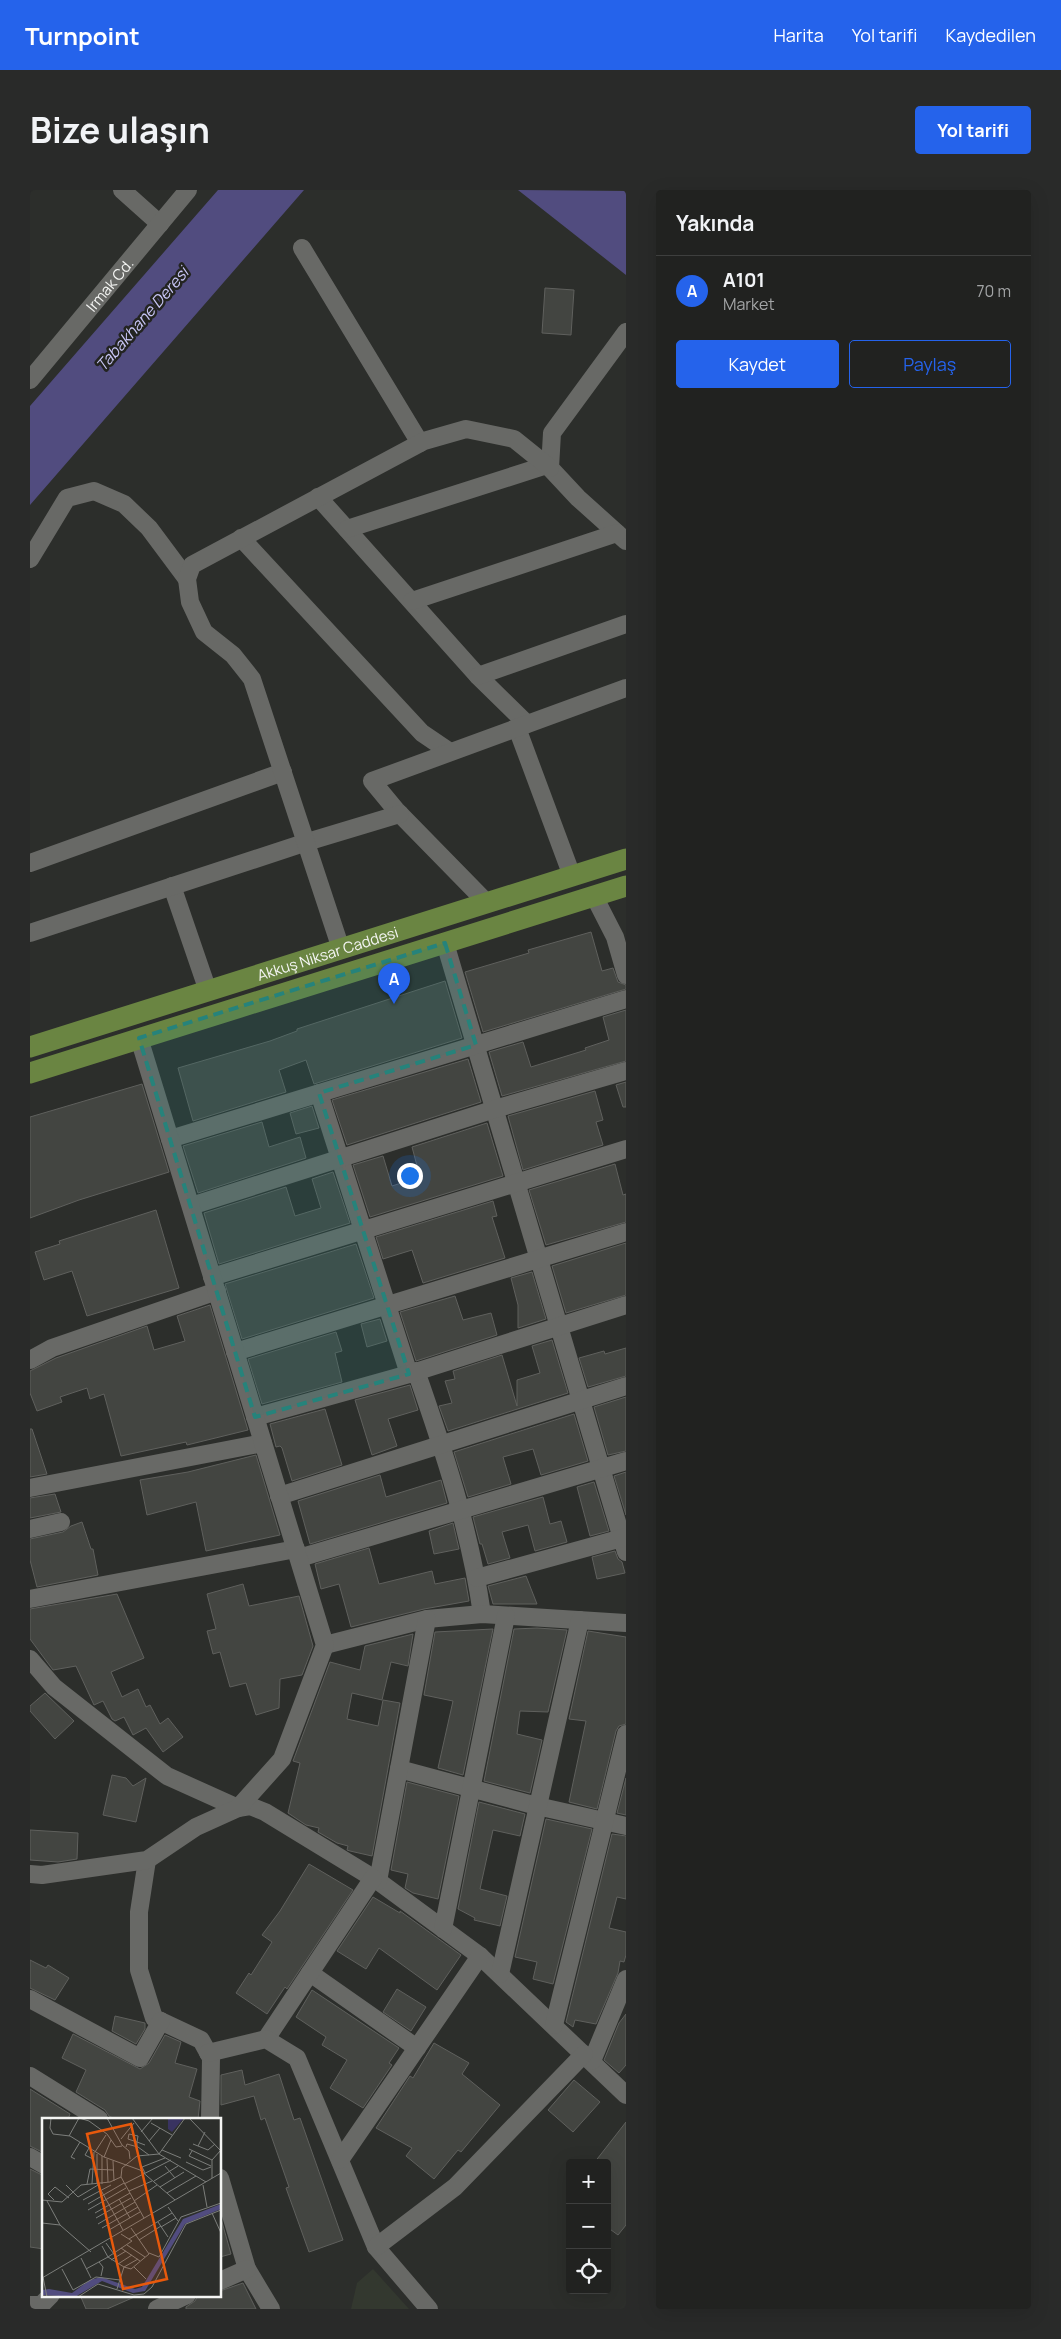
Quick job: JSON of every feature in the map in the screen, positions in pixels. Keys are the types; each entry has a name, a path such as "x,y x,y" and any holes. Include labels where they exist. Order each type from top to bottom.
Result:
{"main road":[{"name":"Akkuş Niksar Caddesi","path":"30,1046 626,859"},
{"name":"Akkuş Niksar Caddesi","path":"30,1073 626,886"}],"street":[{"path":"122,190 160,224"},
{"name":"Irmak Cd.","path":"30,380 188,190"},
{"path":"302,248 420,443"},
{"path":"549,467 552,433 626,332"},
{"path":"341,949 252,679 233,655 204,632 190,602 187,579 192,565 420,443 466,429 514,439 549,467 578,498 622,537"},
{"path":"347,529 549,467"},
{"path":"30,559 67,498 94,491 124,504 150,528 187,579"},
{"path":"318,497 522,726 572,876"},
{"path":"412,601 622,537"},
{"path":"242,538 422,733 450,752"},
{"path":"478,676 626,625"},
{"path":"487,903 400,814 372,781 626,688"},
{"path":"30,863 283,772"},
{"path":"30,933 307,842 400,814"},
{"path":"172,886 208,991"},
{"path":"594,896 615,937 626,975"},
{"path":"445,943 625,1542 477,1578"},
{"path":"170,1139 626,999"},
{"path":"140,1038 325,1645 282,1759 238,1808"},
{"path":"191,1206 495,1109 626,1071"},
{"path":"319,1093 386,1306 442,1444 461,1510 477,1578 482,1614"},
{"path":"30,1360 52,1348 215,1284 362,1230 626,1148"},
{"path":"235,1352 626,1232"},
{"path":"255,1417 412,1373 626,1305"},
{"path":"279,1496 626,1386"},
{"path":"30,1488 263,1444"},
{"path":"30,1599 297,1554 461,1510 626,1461"},
{"path":"30,1529 61,1522"},
{"path":"325,1645 366,1633 427,1619 482,1614 626,1622"},
{"path":"443,1929 506,1616"},
{"path":"208,2053 266,2039 376,1880 427,1619"},
{"path":"500,1974 580,1620"},
{"path":"30,1659 54,1686 167,1776 238,1808"},
{"path":"554,2025 626,1734"},
{"path":"399,1769 537,1806 626,1826"},
{"path":"30,1874 42,1875 147,1860 196,1827 238,1808 250,1806 265,1812 376,1880 480,1956 626,2095"},
{"path":"147,1860 139,1912 139,1970 154,2018 200,2040 211,2058 210,2118"},
{"path":"340,2160 480,1956"},
{"path":"310,1973 417,2048"},
{"path":"376,2247 456,2187 588,2057 626,1978"},
{"path":"30,1999 140,2058 161,2021"},
{"path":"266,2039 297,2058 376,2247 429,2309"},
{"path":"30,2076 97,2118"},
{"path":"30,2158 42,2163"},
{"path":"221,2181 247,2268 270,2309"},
{"path":"221,2281 247,2268"},
{"path":"156,2309 185,2296"}],"highlighted area":[{"path":"445,943 476,1045 319,1093 409,1374 255,1417 139,1038"}],"shaded area":[{"path":"373,2269 409,2309 351,2309 357,2283"}],"water":[{"name":"Tabakhane Deresi","path":"218,190 304,190 30,505 30,406"},
{"path":"518,190 626,191 626,275"}],"building":[{"path":"545,288 574,290 571,335 542,333"},
{"path":"591,932 602,971 613,968 618,982 626,985 626,989 483,1032 465,972 529,953 528,950"},
{"path":"445,981 462,1038 314,1084 306,1060 279,1070 286,1092 193,1121 178,1068 270,1041 297,1031 297,1029"},
{"path":"626,1010 626,1061 502,1096 489,1052 523,1042 531,1067 586,1050 585,1048 609,1040 603,1017"},
{"path":"468,1059 481,1102 347,1145 332,1100"},
{"path":"626,1082 626,1107 623,1107 616,1085"},
{"path":"142,1084 169,1172 79,1200 30,1218 30,1117"},
{"path":"595,1091 603,1120 596,1122 603,1145 523,1170 508,1116"},
{"path":"312,1106 319,1128 296,1134 290,1113"},
{"path":"262,1122 269,1147 300,1137 306,1158 198,1193 183,1146"},
{"path":"487,1123 503,1176 370,1217 353,1165 383,1156 392,1186 420,1177 412,1147"},
{"path":"615,1164 623,1195 626,1194 626,1222 546,1245 529,1190"},
{"path":"333,1172 350,1223 219,1264 204,1213 286,1187 295,1216 321,1208 312,1179"},
{"path":"493,1201 497,1216 492,1217 505,1258 423,1283 412,1250 383,1259 376,1237"},
{"path":"156,1210 179,1288 87,1316 72,1271 44,1280 35,1252 60,1244 59,1241"},
{"path":"626,1243 626,1295 566,1313 552,1266"},
{"path":"356,1244 374,1298 242,1339 225,1284"},
{"path":"532,1272 546,1319 518,1328 518,1305 511,1278"},
{"path":"455,1296 463,1320 491,1313 497,1335 416,1361 400,1312"},
{"path":"210,1305 248,1430 187,1445 186,1442 121,1456 104,1394 90,1399 87,1388 60,1397 62,1402 37,1411 30,1393 30,1371 56,1358 147,1326 154,1350 185,1341 177,1316"},
{"path":"380,1319 387,1341 367,1347 361,1324"},
{"path":"336,1332 342,1351 335,1353 342,1382 262,1404 248,1359"},
{"path":"552,1340 568,1393 448,1431 439,1406 452,1403 445,1381 455,1379 453,1371 502,1355 517,1406 517,1380 540,1373 532,1346"},
{"path":"626,1348 626,1376 588,1387 579,1358 604,1351 605,1354"},
{"path":"410,1385 418,1410 388,1419 397,1446 372,1455 355,1400"},
{"path":"626,1397 626,1451 608,1455 594,1407"},
{"path":"325,1409 342,1465 292,1481 282,1448 280,1446 276,1447 270,1424"},
{"path":"574,1414 588,1461 541,1475 533,1449 503,1457 511,1484 468,1497 454,1452"},
{"path":"30,1429 32,1429 47,1474 30,1477"},
{"path":"256,1455 280,1535 206,1551 196,1502 147,1515 140,1480 188,1472"},
{"path":"626,1472 626,1515 614,1476"},
{"path":"380,1475 386,1497 441,1480 447,1503 310,1544 298,1501"},
{"path":"594,1482 609,1531 590,1536 577,1487"},
{"path":"55,1494 61,1512 30,1518 30,1498"},
{"path":"543,1497 550,1524 561,1521 567,1542 535,1551 528,1525 502,1532 510,1558 488,1564 482,1544 480,1544 473,1517"},
{"path":"82,1522 91,1549 93,1549 98,1575 37,1587 30,1560 30,1539 63,1532 71,1526"},
{"path":"453,1523 459,1549 434,1554 429,1531"},
{"path":"369,1548 379,1584 432,1571 435,1584 465,1578 469,1601 424,1609 351,1627 339,1584 321,1589 315,1564"},
{"path":"615,1551 618,1559 622,1562 625,1573 597,1579 592,1557"},
{"path":"526,1576 537,1604 493,1604 488,1586"},
{"path":"243,1584 249,1606 299,1596 313,1646 302,1675 280,1679 279,1708 256,1715 246,1683 230,1687 220,1652 213,1654 207,1631 216,1629 207,1594"},
{"path":"117,1594 144,1658 111,1672 122,1697 138,1689 146,1707 150,1705 160,1724 168,1718 183,1737 163,1752 146,1728 133,1735 124,1717 115,1721 112,1719 103,1701 94,1705 76,1666 53,1670 30,1639 30,1609"},
{"path":"493,1629 463,1775 438,1768 453,1701 424,1695 435,1632"},
{"path":"514,1629 567,1630 548,1712 520,1711 517,1734 542,1740 530,1793 484,1781"},
{"path":"588,1631 626,1637 626,1724 619,1726 616,1731 597,1809 569,1802 586,1721 569,1719"},
{"path":"413,1634 408,1666 391,1662 382,1700 352,1693 347,1719 378,1726 383,1700 400,1703 372,1856 350,1851 347,1850 348,1846 337,1843 318,1832 319,1828 306,1825 288,1813 300,1763 293,1761 330,1662 360,1670 365,1646"},
{"path":"45,1693 74,1721 55,1739 30,1711 30,1706"},
{"path":"112,1775 126,1778 133,1786 146,1778 136,1822 103,1815"},
{"path":"626,1778 626,1815 617,1813"},
{"path":"407,1782 459,1796 438,1899 413,1893 405,1888 408,1874 391,1870"},
{"path":"479,1802 525,1814 520,1836 493,1830 480,1889 507,1896 500,1926 474,1920 475,1918 458,1909"},
{"path":"546,1819 592,1829 553,1984 533,1979 537,1962 515,1957"},
{"path":"30,1830 78,1833 77,1859 58,1862 30,1860"},
{"path":"612,1834 626,1836 626,1899 617,1897 609,1928 626,1932 626,1955 624,1962 620,1961 618,1973 596,2024 575,2020 573,2027 566,2022"},
{"path":"309,1864 353,1890 287,1989 285,1987 267,2014 236,1993 249,1973 251,1975 272,1942 262,1935 280,1911"},
{"path":"373,1897 400,1913 400,1911 461,1955 437,1990 379,1948 366,1969 337,1951"},
{"path":"30,1960 46,1968 48,1965 69,1978 55,2000 30,1988"},
{"path":"397,1989 426,2007 411,2031 383,2012"},
{"path":"312,1990 399,2048 389,2063 392,2065 363,2108 330,2088 347,2060 322,2045 326,2037 296,2017"},
{"path":"626,2014 626,2065 619,2073 604,2060 619,2023"},
{"path":"115,2016 145,2023 145,2029 136,2044 112,2031"},
{"path":"73,2034 140,2069 149,2063 165,2035 181,2042 175,2063 197,2069 189,2097 200,2101 198,2118 113,2118 105,2110 76,2092 86,2070 62,2058"},
{"path":"434,2043 469,2063 462,2074 500,2105 461,2152 458,2150 434,2179 406,2156 412,2148 376,2128 410,2076 413,2078"},
{"path":"242,2070 245,2085 279,2074 294,2120 300,2118 343,2240 309,2252 286,2188 289,2187 265,2118 261,2120 254,2096 221,2105 221,2075"},
{"path":"574,2080 600,2102 573,2132 548,2110"},
{"path":"30,2089 70,2114 68,2118 42,2118 42,2152 30,2146"},
{"path":"626,2122 626,2225 618,2235 611,2230 611,2159 597,2159"},
{"path":"30,2169 42,2175 42,2249 30,2247"},
{"path":"221,2219 231,2254 221,2257"},
{"path":"243,2283 256,2309 186,2309 198,2296 221,2296 221,2291"},
{"path":"80,2296 137,2296 107,2309 86,2309"}],"place":[{"name":"A101","path":"394,1004"}]}
